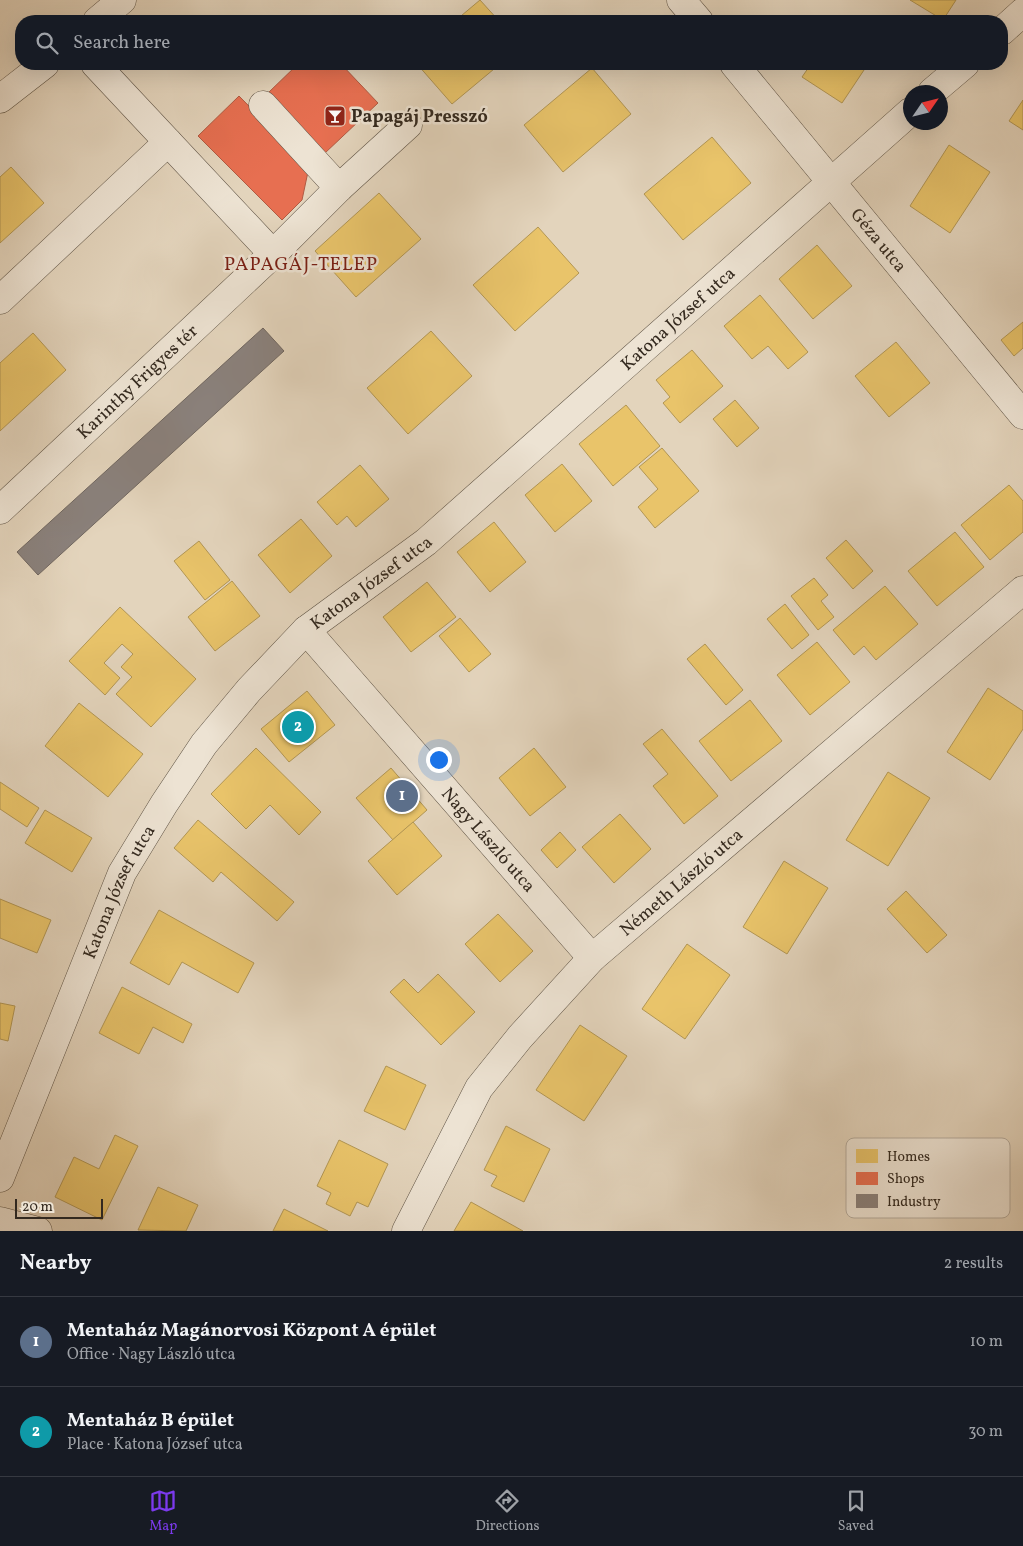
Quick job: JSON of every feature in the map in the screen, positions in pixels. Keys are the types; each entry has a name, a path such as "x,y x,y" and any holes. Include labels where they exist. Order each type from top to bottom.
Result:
{"street":[{"path":"104,15 122,0"},
{"path":"681,0 694,15"},
{"path":"1008,26 1023,12"},
{"path":"0,99 37,70"},
{"path":"101,70 273,254"},
{"name":"Géza utca","path":"739,70 1023,415"},
{"path":"940,85 958,70"},
{"path":"263,105 339,188"},
{"name":"Katona József utca","path":"0,1178 122,873 164,804 204,744 249,690 306,630 426,542 903,118"},
{"name":"Karinthy Frigyes tér","path":"0,510 273,254 339,188 408,125"},
{"path":"0,300 168,142"},
{"name":"Németh László utca","path":"406,1231 479,1088 520,1037 592,958 1023,590"},
{"name":"Nagy László utca","path":"306,630 592,958"},
{"path":"0,1221 38,1231"}],"building: Homes":[{"path":"480,0 494,15 462,15"},
{"path":"910,0 956,0 946,15 935,15"},
{"path":"422,70 493,70 452,104"},
{"path":"590,70 594,70 631,114 563,172 524,125"},
{"path":"807,70 864,70 842,103 802,77"},
{"path":"1023,100 1023,130 1009,121"},
{"path":"712,137 751,183 683,240 644,194"},
{"path":"949,145 990,172 950,233 910,206"},
{"path":"11,167 44,203 0,243 0,177"},
{"path":"379,193 421,239 356,297 315,251"},
{"path":"538,227 579,273 515,331 473,285"},
{"path":"817,245 852,286 813,319 779,279"},
{"path":"760,295 808,352 788,369 768,346 752,359 724,326"},
{"path":"1023,322 1023,348 1014,356 1001,340"},
{"path":"431,331 472,376 408,434 367,388"},
{"path":"33,333 66,370 0,431 0,363"},
{"path":"896,342 930,383 889,417 855,376"},
{"path":"692,350 723,386 680,423 663,403 670,397 656,380"},
{"path":"735,400 759,428 737,447 713,419"},
{"path":"626,405 660,446 613,486 579,444"},
{"path":"662,448 699,491 655,528 638,507 658,489 639,467"},
{"path":"562,464 592,501 555,532 525,495"},
{"path":"360,465 389,499 356,527 347,516 337,525 317,502"},
{"path":"1009,485 1023,501 1023,532 990,560 961,525"},
{"path":"301,519 332,556 290,593 258,555"},
{"path":"494,522 526,562 490,592 457,552"},
{"path":"955,532 984,567 937,606 908,571"},
{"path":"846,540 873,571 853,589 826,558"},
{"path":"199,541 230,580 205,600 174,561"},
{"path":"814,578 828,595 821,601 834,617 818,630 791,596"},
{"path":"232,581 260,616 215,651 188,617"},
{"path":"427,582 456,617 411,652 383,617"},
{"path":"885,586 918,624 876,660 864,646 854,655 833,630"},
{"path":"785,604 809,635 792,649 767,619"},
{"path":"120,607 196,679 151,727 116,694 132,677 121,667 133,654 122,644 104,663 120,678 105,695 69,661"},
{"path":"460,618 491,654 469,672 439,636"},
{"path":"817,642 850,682 810,715 777,675"},
{"path":"705,644 743,690 726,705 687,659"},
{"path":"988,688 1023,711 1023,729 990,780 947,752"},
{"path":"307,691 335,725 289,762 261,729"},
{"path":"750,700 782,741 731,781 699,741"},
{"path":"79,703 143,754 108,797 45,746"},
{"path":"662,729 718,796 684,824 653,786 668,774 643,744"},
{"path":"256,748 321,812 299,835 270,805 246,829 211,794"},
{"path":"534,748 566,787 530,816 499,778"},
{"path":"391,768 427,810 393,840 356,798"},
{"path":"888,772 930,798 888,866 846,840"},
{"path":"0,782 39,808 27,827 0,809"},
{"path":"45,810 92,838 72,872 25,843"},
{"path":"620,814 651,849 614,883 582,847"},
{"path":"198,820 294,902 277,921 221,872 213,882 174,848"},
{"path":"413,822 442,856 397,895 368,861"},
{"path":"560,832 576,850 557,868 541,850"},
{"path":"784,861 828,888 787,954 743,927"},
{"path":"906,891 947,935 927,953 887,909"},
{"path":"0,899 51,920 37,953 0,938"},
{"path":"159,910 254,963 238,993 182,962 169,985 130,963"},
{"path":"498,914 533,951 500,982 465,944"},
{"path":"687,944 730,975 685,1039 642,1009"},
{"path":"438,974 475,1012 441,1045 390,992 404,979 418,993"},
{"path":"122,987 192,1024 183,1043 153,1027 139,1054 99,1033"},
{"path":"0,1003 15,1006 8,1041 0,1039"},
{"path":"580,1025 627,1056 584,1121 536,1090"},
{"path":"386,1066 426,1085 405,1130 364,1111"},
{"path":"506,1126 550,1149 524,1202 491,1186 497,1176 484,1170"},
{"path":"115,1135 138,1146 102,1220 55,1197 74,1157 99,1169"},
{"path":"339,1140 388,1164 368,1207 357,1202 350,1216 326,1204 331,1193 317,1186"},
{"path":"158,1187 198,1205 186,1231 138,1230"},
{"path":"471,1202 523,1231 454,1231"},
{"path":"284,1209 328,1231 273,1231"}],"building: Shops":[{"path":"292,70 347,70 378,103 325,153 268,93"},
{"path":"239,96 309,167 302,200 282,220 198,136"}],"building: Industry":[{"path":"263,328 284,351 38,575 17,552"}],"place":[{"name":"Papagáj Presszó","path":"335,116"},
{"name":"Mentaház B épület","path":"298,727"},
{"name":"Mentaház Magánorvosi Központ A épület","path":"402,796"}],"district":[{"name":"PAPAGÁJ-TELEP","path":"301,263"}]}
